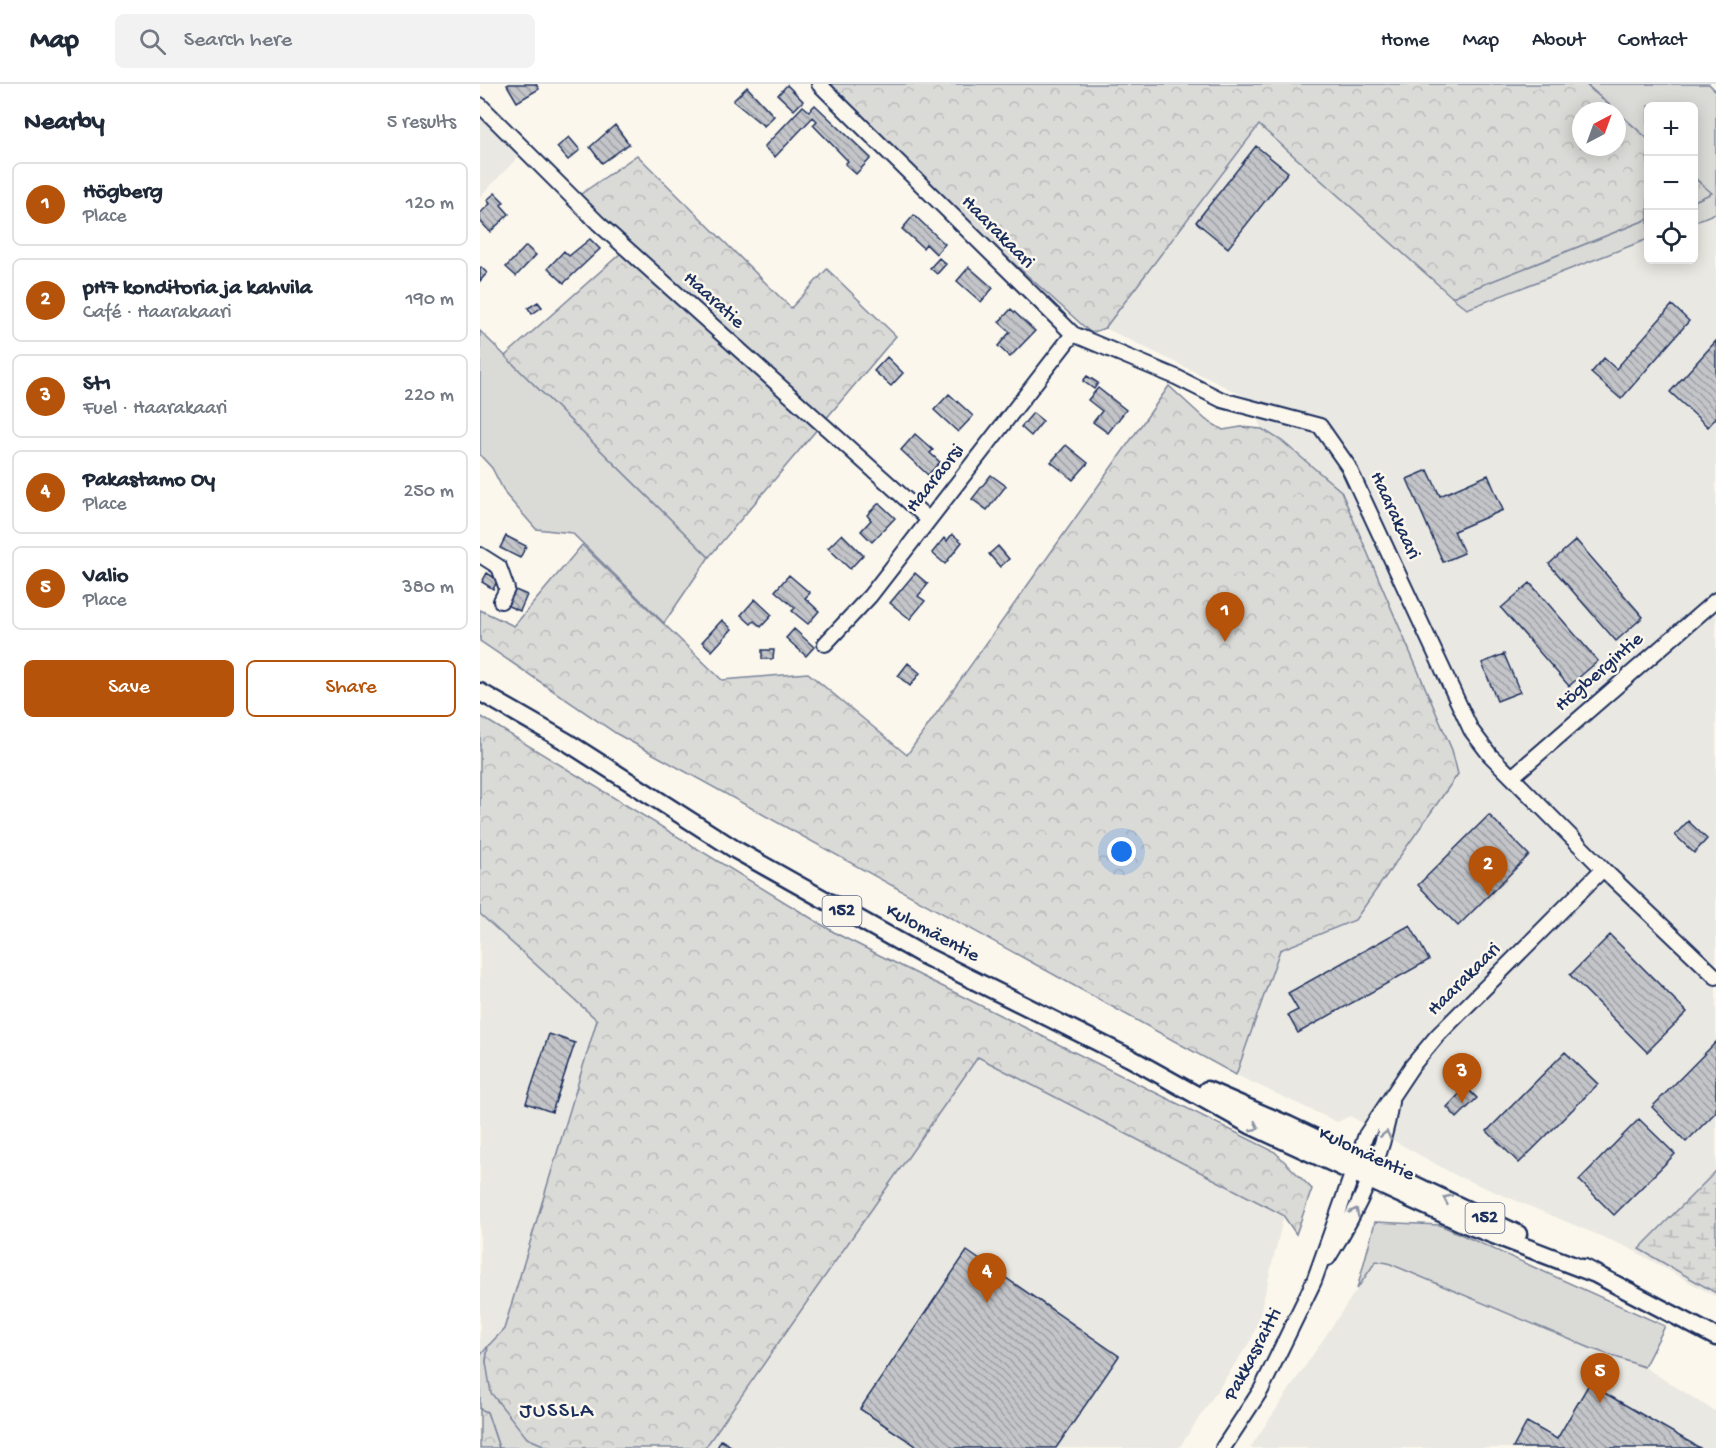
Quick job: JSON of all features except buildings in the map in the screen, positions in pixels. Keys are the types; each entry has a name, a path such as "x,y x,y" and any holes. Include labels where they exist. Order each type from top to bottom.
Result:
{"main road":[{"name":"Kulomäentie","path":"480,678 567,742"},
{"name":"Kulomäentie","path":"480,692 567,742 806,891 923,955 1130,1058 1252,1126 1470,1210 1716,1337"}],"street":[{"name":"Haarakaari","path":"819,84 1073,334 1176,377 1222,400 1320,426 1348,466 1471,730 1490,755 1603,869 1437,1036 1412,1066 1391,1102 1372,1126 1356,1165"},
{"name":"Haaratie","path":"480,105 598,223 928,519"},
{"name":"Haaraorsi","path":"825,644 870,596 1073,334"},
{"path":"480,555 499,567 507,589 501,601"},
{"name":"Högbergintie","path":"1512,777 1714,604"},
{"path":"1603,869 1716,977"},
{"name":"Haarakaari","path":"1372,1173 1387,1132 1391,1102"},
{"name":"Pakkasraitti","path":"1223,1448 1261,1390 1315,1278 1356,1165"},
{"name":"Pakkasraitti","path":"1315,1278 1346,1229 1372,1173"}],"shaded area":[{"path":"480,117 519,156 480,197"},
{"path":"1260,125 1467,309 1644,241 1644,264 1698,264 1698,220 1716,213 1716,1297 1629,1248 1457,1176 1350,1116 1337,1122 1236,1075 1280,950 1355,920 1282,441 1262,429 1246,397 1105,328"},
{"path":"480,914 597,1020 504,1329 480,1356"},
{"path":"978,1056 1284,1215 1258,1322 1251,1340 1179,1448 705,1448"},
{"path":"1376,1261 1388,1263 1590,1348 1644,1367 1716,1412 1716,1448 1250,1448"}],"green space":[{"path":"815,84 1585,84 1606,102 1572,102 1572,156 1626,156 1626,120 1644,136 1644,221 1452,297 1259,125 1105,328 1091,333"},
{"path":"1586,84 1709,84 1716,91 1716,213 1698,220 1698,199 1711,193 1698,181 1698,102 1644,102 1644,135 1626,119 1626,102 1606,102"},
{"path":"637,155 791,308 827,269 896,336 709,557 505,356 630,245 578,196"},
{"path":"1698,181 1712,193 1698,199"},
{"path":"1644,221 1644,241 1467,309 1452,297"},
{"path":"480,331 709,557 664,623 572,533 536,529 506,495 492,468 480,455"},
{"path":"1169,386 1206,420 1223,430 1241,427 1262,429 1282,441 1341,491 1452,750 1458,774 1355,920 1280,950 1236,1075 617,734 480,641 480,610 514,626 582,545 722,680 808,673 907,755"},
{"path":"480,716 837,934 1275,1152 1312,1189 1296,1234 1283,1215 978,1057 705,1448 550,1448 527,1438 491,1393 486,1362 488,1346 504,1329 597,1020 480,914"},
{"path":"1716,1171 1716,1293 1639,1249"},
{"path":"1375,1222 1440,1225 1665,1326 1644,1367 1590,1348 1388,1263 1376,1261 1357,1289"},
{"path":"488,1346 486,1362 527,1438 550,1448 499,1448 487,1412 480,1409 480,1356"},
{"path":"480,1409 487,1412 499,1448 480,1448"}],"place":[{"name":"Högberg","path":"1225,642"},
{"name":"pH7 konditoria ja kahvila","path":"1488,896"},
{"name":"St1","path":"1462,1103"},
{"name":"Pakastamo Oy","path":"987,1303"},
{"name":"Valio","path":"1600,1403"}],"district":[{"name":"JUSSLA","path":"557,1412"}]}
